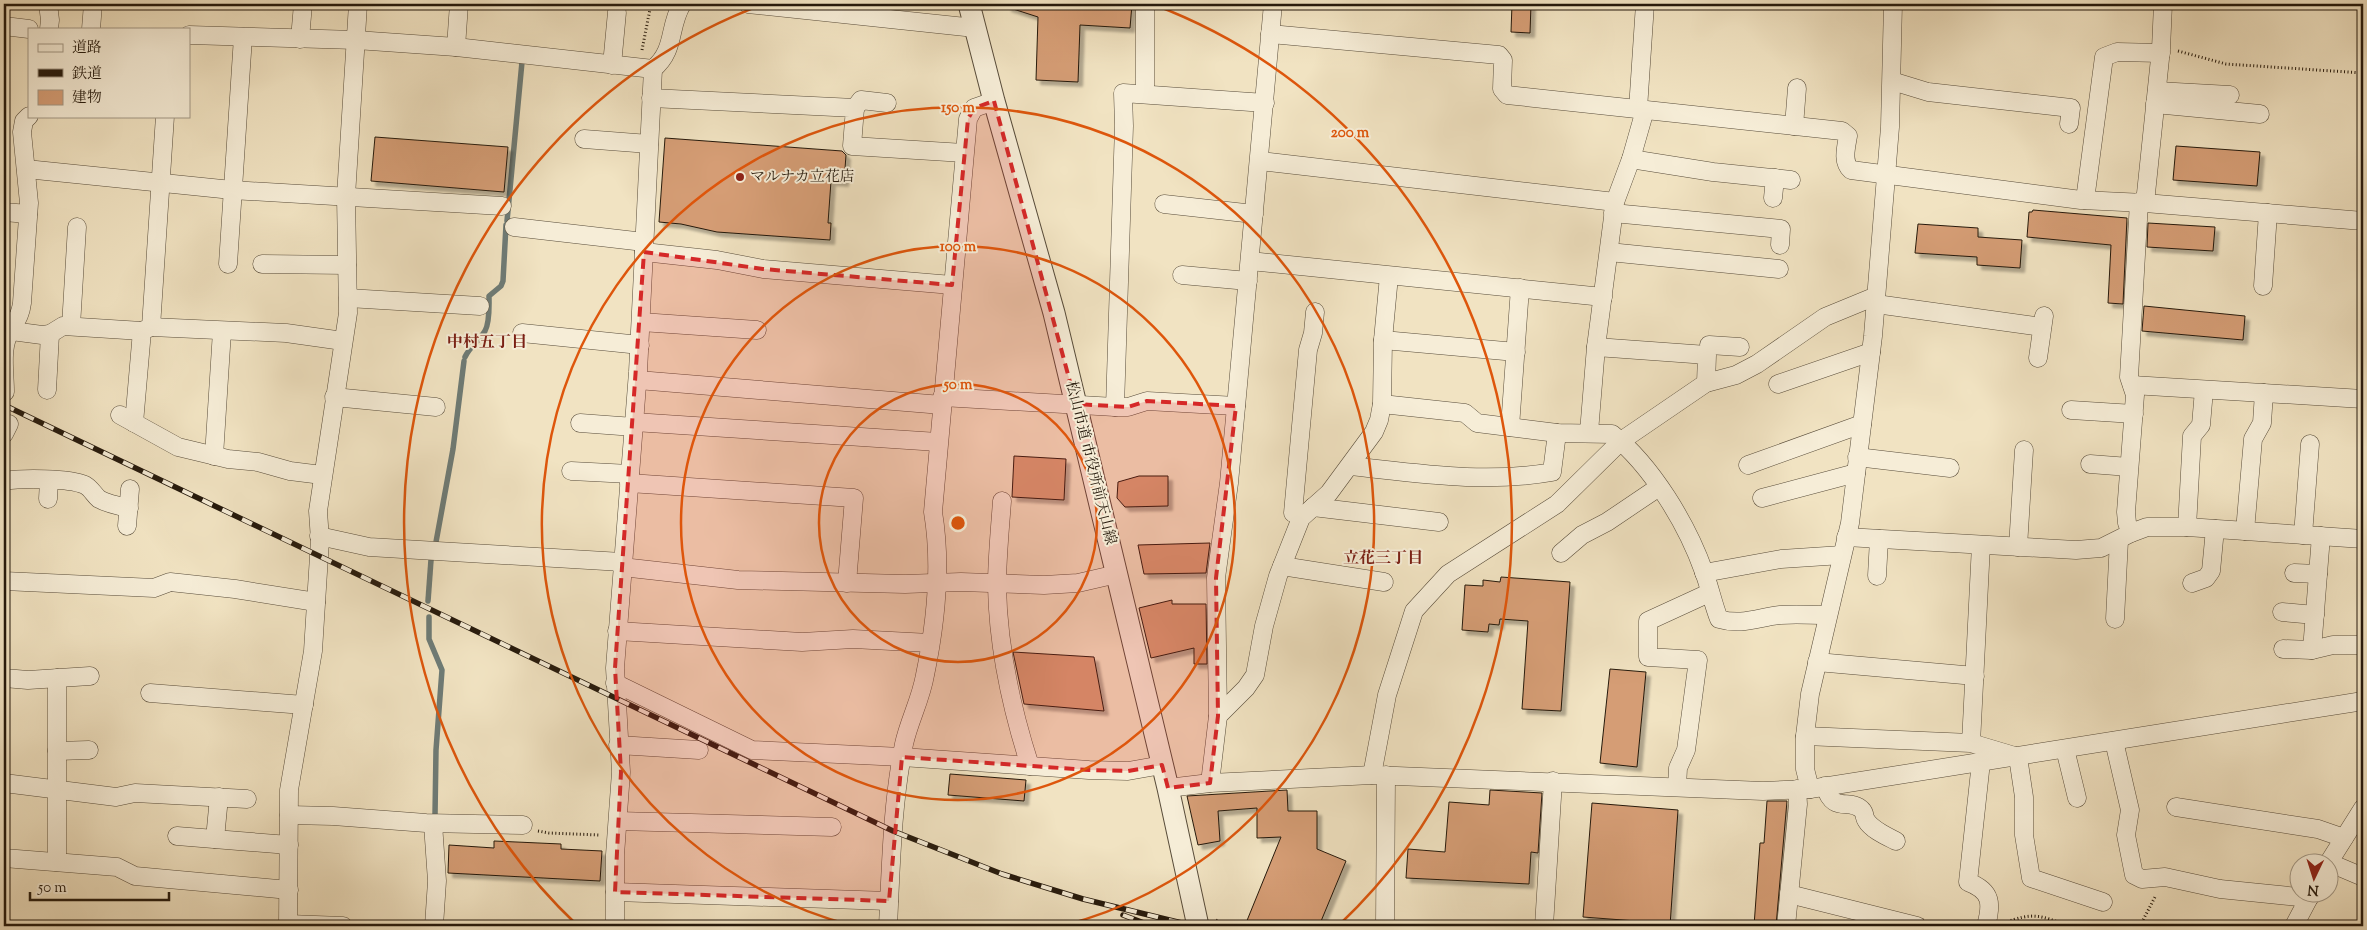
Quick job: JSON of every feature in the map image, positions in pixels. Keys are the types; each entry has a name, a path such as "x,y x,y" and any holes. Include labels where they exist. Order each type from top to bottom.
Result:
{"street":[{"path":"48,4 49,28"},
{"path":"91,28 92,4"},
{"path":"300,39 303,4"},
{"path":"343,926 288,925 289,790 313,651 319,536 318,511 348,298 346,196 358,4"},
{"path":"456,47 459,4"},
{"path":"190,35 356,40 456,47 644,68 663,61 670,47 677,12 682,4"},
{"path":"748,4 975,28"},
{"name":"松山市道 市役所前天山線","path":"969,4 994,101 1054,313 1168,788 1198,926"},
{"path":"1145,4 1145,93"},
{"path":"1210,783 1218,716 1216,578 1229,483 1273,4"},
{"path":"1589,432 1596,347 1614,208 1631,159 1641,110 1645,4"},
{"path":"1893,4 1892,81 1886,174 1876,300 1862,424 1841,566 1817,662 1805,736 1805,770 1811,788 1835,802 1858,806 1863,811 1866,821 1878,832 1896,840"},
{"path":"2114,619 2127,523 2126,512 2135,395 2129,377 2142,203 2161,51 2163,4"},
{"path":"612,64 617,12"},
{"path":"4,26 28,29"},
{"path":"1270,34 1499,55 1503,60 1502,89 1507,95 1842,131 1848,136 1846,166 1851,170 2085,200 2363,220"},
{"path":"228,264 243,37"},
{"path":"2085,200 2104,57 2117,52 2161,51"},
{"path":"615,926 617,828 621,772 615,683 617,631 640,345 651,98 644,68"},
{"path":"1892,81 1928,92 2071,108 2070,124"},
{"path":"1794,126 1797,88"},
{"path":"1115,407 1124,126 1123,93 1145,93 1264,103"},
{"path":"2156,98 2230,95"},
{"path":"651,98 855,108"},
{"path":"2156,98 2260,114"},
{"path":"887,103 861,100 855,108 852,146 964,153"},
{"path":"888,926 892,831 902,756 925,676 937,584 937,538 933,512 968,119 974,108 994,101"},
{"path":"5,392 5,351 8,331 20,316 28,214 22,132 24,121 28,117"},
{"path":"165,118 147,329 127,419 178,447 214,456 258,462 290,471 322,475"},
{"path":"584,139 649,144"},
{"path":"1631,159 1713,172 1783,179 1773,198"},
{"path":"1260,161 1781,229 1780,245"},
{"path":"26,169 232,190 502,206"},
{"path":"1164,204 1254,214"},
{"path":"4,212 28,214"},
{"path":"2263,286 2268,213"},
{"path":"71,326 77,227"},
{"path":"514,227 644,247 763,269 952,284"},
{"path":"1609,252 1779,269"},
{"path":"1250,261 1603,297"},
{"path":"262,264 347,265"},
{"path":"1182,275 1248,280"},
{"path":"1218,716 1246,688 1255,675 1264,626 1282,566 1301,518 1329,493 1374,432 1382,404 1383,340 1389,276"},
{"path":"1510,427 1520,288"},
{"path":"348,298 480,306"},
{"path":"1385,926 1379,775 1387,695 1414,611 1448,574 1557,504 1621,441 1706,383 1736,375 1757,364 1825,317 1876,300 2043,322 2038,358"},
{"path":"1315,312 1313,333 1308,350 1293,513 1308,512 1439,522"},
{"path":"641,322 757,330"},
{"path":"8,331 42,335 50,334 63,326 71,326 286,333 343,341"},
{"path":"214,456 222,331"},
{"path":"522,333 640,345"},
{"path":"47,390 50,334"},
{"path":"1383,340 1516,352"},
{"path":"1706,383 1709,346"},
{"path":"1596,347 1740,347"},
{"path":"1778,384 1870,352"},
{"path":"638,380 942,401 1128,407 1146,401 1236,406"},
{"path":"2132,386 2363,399"},
{"path":"2186,527 2192,436 2201,425 2204,390"},
{"path":"2245,531 2253,439 2262,423 2264,393"},
{"path":"334,397 436,407"},
{"path":"1382,404 1465,413 1477,424 1557,433 1589,432 1612,434 1621,441 1658,487 1687,533 1704,573 1719,619 1728,622 1747,622 1779,615 1827,616"},
{"path":"2071,410 2134,414"},
{"path":"580,423 634,424 938,442"},
{"path":"1748,465 1862,424"},
{"path":"1350,466 1462,478 1522,478 1552,472 1557,433"},
{"path":"2303,535 2310,444"},
{"path":"2018,547 2024,450"},
{"path":"2090,464 2129,467"},
{"path":"1762,498 1857,465 1950,468"},
{"path":"571,471 854,498 847,583"},
{"path":"4,481 16,479 76,482 88,486 98,498 113,505 128,517 130,488"},
{"path":"48,499 49,481"},
{"path":"1561,553 1582,535 1607,522 1658,487"},
{"path":"1002,501 997,584 999,623 1009,693 1030,766"},
{"path":"1846,537 2090,550 2101,548 2147,527 2186,527 2321,536 2363,534"},
{"path":"2192,583 2206,578 2211,571 2215,529"},
{"path":"319,536 369,547 622,564 738,580 937,584 961,582 997,584 1078,583 1117,574"},
{"path":"2312,650 2321,536"},
{"path":"1877,576 1879,539"},
{"path":"1971,743 1981,545"},
{"path":"1704,573 1781,559 1842,555"},
{"path":"1282,566 1384,582"},
{"path":"2294,573 2318,574"},
{"path":"4,581 154,588 170,582 235,589 316,602"},
{"path":"1677,787 1678,768 1686,750 1698,660 1648,658 1648,622 1709,593"},
{"path":"2282,612 2315,615"},
{"path":"617,631 794,642 853,639 930,643"},
{"path":"2283,649 2312,650 2332,645 2363,645"},
{"path":"1817,662 1975,676"},
{"path":"4,678 28,680 90,676"},
{"path":"57,678 57,862"},
{"path":"615,683 752,750 902,756 1030,766 1128,770 1162,765"},
{"path":"150,693 304,706"},
{"path":"1168,788 1210,783 1379,775 1763,790 1811,788 2018,757 2363,701"},
{"path":"1805,736 1971,743 2018,757"},
{"path":"2114,741 2130,810 2126,835 2134,875 2142,879 2165,877 2220,889 2290,894"},
{"path":"618,745 699,750"},
{"path":"2065,749 2077,798"},
{"path":"57,751 89,750"},
{"path":"2018,757 2024,797 2024,835 2031,878 2103,902"},
{"path":"1981,762 1968,882 1980,886 1989,899 1989,913 1986,926"},
{"path":"1544,926 1553,781"},
{"path":"4,782 116,797 135,793 247,799"},
{"path":"1786,926 1798,804 1811,788"},
{"path":"215,839 219,797"},
{"path":"2176,806 2318,829 2353,830"},
{"path":"2337,852 2353,830 2363,808"},
{"path":"289,815 334,816 434,824 523,825"},
{"path":"434,824 437,881 434,926"},
{"path":"617,828 832,827"},
{"path":"177,836 289,845"},
{"path":"4,858 117,867 136,876 289,890"},
{"path":"2340,868 2363,877"},
{"path":"615,892 889,901"},
{"path":"1789,894 1917,926"},
{"path":"2294,926 2306,902"}],"path":[{"path":"644,68 642,51 651,4"},
{"path":"2161,51 2226,64 2363,73"},
{"path":"523,825 549,834 617,828"},
{"path":"2140,926 2165,877"},
{"path":"1996,926 2024,915 2043,916 2068,926"}],"highlighted area":[{"path":"994,101 1076,404 1128,407 1147,401 1236,406 1216,578 1218,716 1210,783 1168,788 1162,765 1128,771 1089,770 902,757 889,901 615,892 621,772 615,668 644,252 763,269 952,285 968,119 974,108"}],"building":[{"path":"1007,4 1132,4 1130,28 1080,25 1078,82 1036,80 1038,17 1007,7"},
{"path":"1512,4 1531,4 1530,33 1511,32"},
{"path":"375,137 508,147 504,192 371,181"},
{"path":"665,138 842,151 846,155 844,182 831,181 828,223 831,223 830,240 717,232 681,224 659,222"},
{"path":"2176,146 2260,152 2257,186 2173,180"},
{"path":"2033,210 2127,218 2123,304 2108,303 2111,245 2027,237 2029,212"},
{"path":"2148,223 2215,227 2213,251 2147,247"},
{"path":"1918,224 1978,228 1978,237 2022,240 2020,268 1977,265 1977,257 1915,253"},
{"path":"2144,306 2245,316 2243,340 2142,331"},
{"path":"1014,456 1066,459 1064,500 1012,497"},
{"path":"1139,476 1168,476 1168,506 1125,507 1117,498 1118,482"},
{"path":"1210,543 1206,573 1144,574 1138,545"},
{"path":"1501,577 1570,582 1561,711 1522,709 1528,621 1500,619 1499,625 1489,624 1488,632 1462,630 1465,585 1483,586 1483,580 1500,582"},
{"path":"1172,600 1172,604 1206,604 1207,664 1194,664 1194,648 1151,658 1139,608"},
{"path":"1013,652 1094,657 1104,711 1024,704"},
{"path":"1610,669 1646,672 1637,767 1600,763"},
{"path":"950,774 1026,780 1024,801 948,795"},
{"path":"1287,790 1288,811 1317,811 1317,849 1346,861 1319,926 1255,926 1246,923 1281,837 1257,838 1257,808 1218,811 1220,841 1198,845 1187,796"},
{"path":"1490,790 1542,793 1538,853 1531,852 1529,884 1406,878 1408,849 1445,852 1449,802 1489,805"},
{"path":"1767,801 1787,801 1776,926 1754,926 1760,843 1764,843"},
{"path":"1592,803 1678,810 1670,926 1636,924 1636,921 1583,917"},
{"path":"494,841 561,844 561,849 602,851 600,881 448,873 449,845 494,848"}],"waterway":[{"path":"507,221 522,62"},
{"path":"465,357 485,331 488,319 489,296 501,286 503,281 506,225"},
{"path":"436,542 453,449 464,361"},
{"path":"428,601 431,560"},
{"path":"429,617 429,639 442,670 436,750 435,816"}],"railway":[{"path":"4,405 893,831 1002,874 1083,899 1194,926"},
{"path":"1123,915 1152,926"}],"place":[{"name":"マルナカ立花店","path":"740,177"}],"district":[{"name":"中村五丁目","path":"487,343"},
{"name":"立花三丁目","path":"1383,559"}]}
